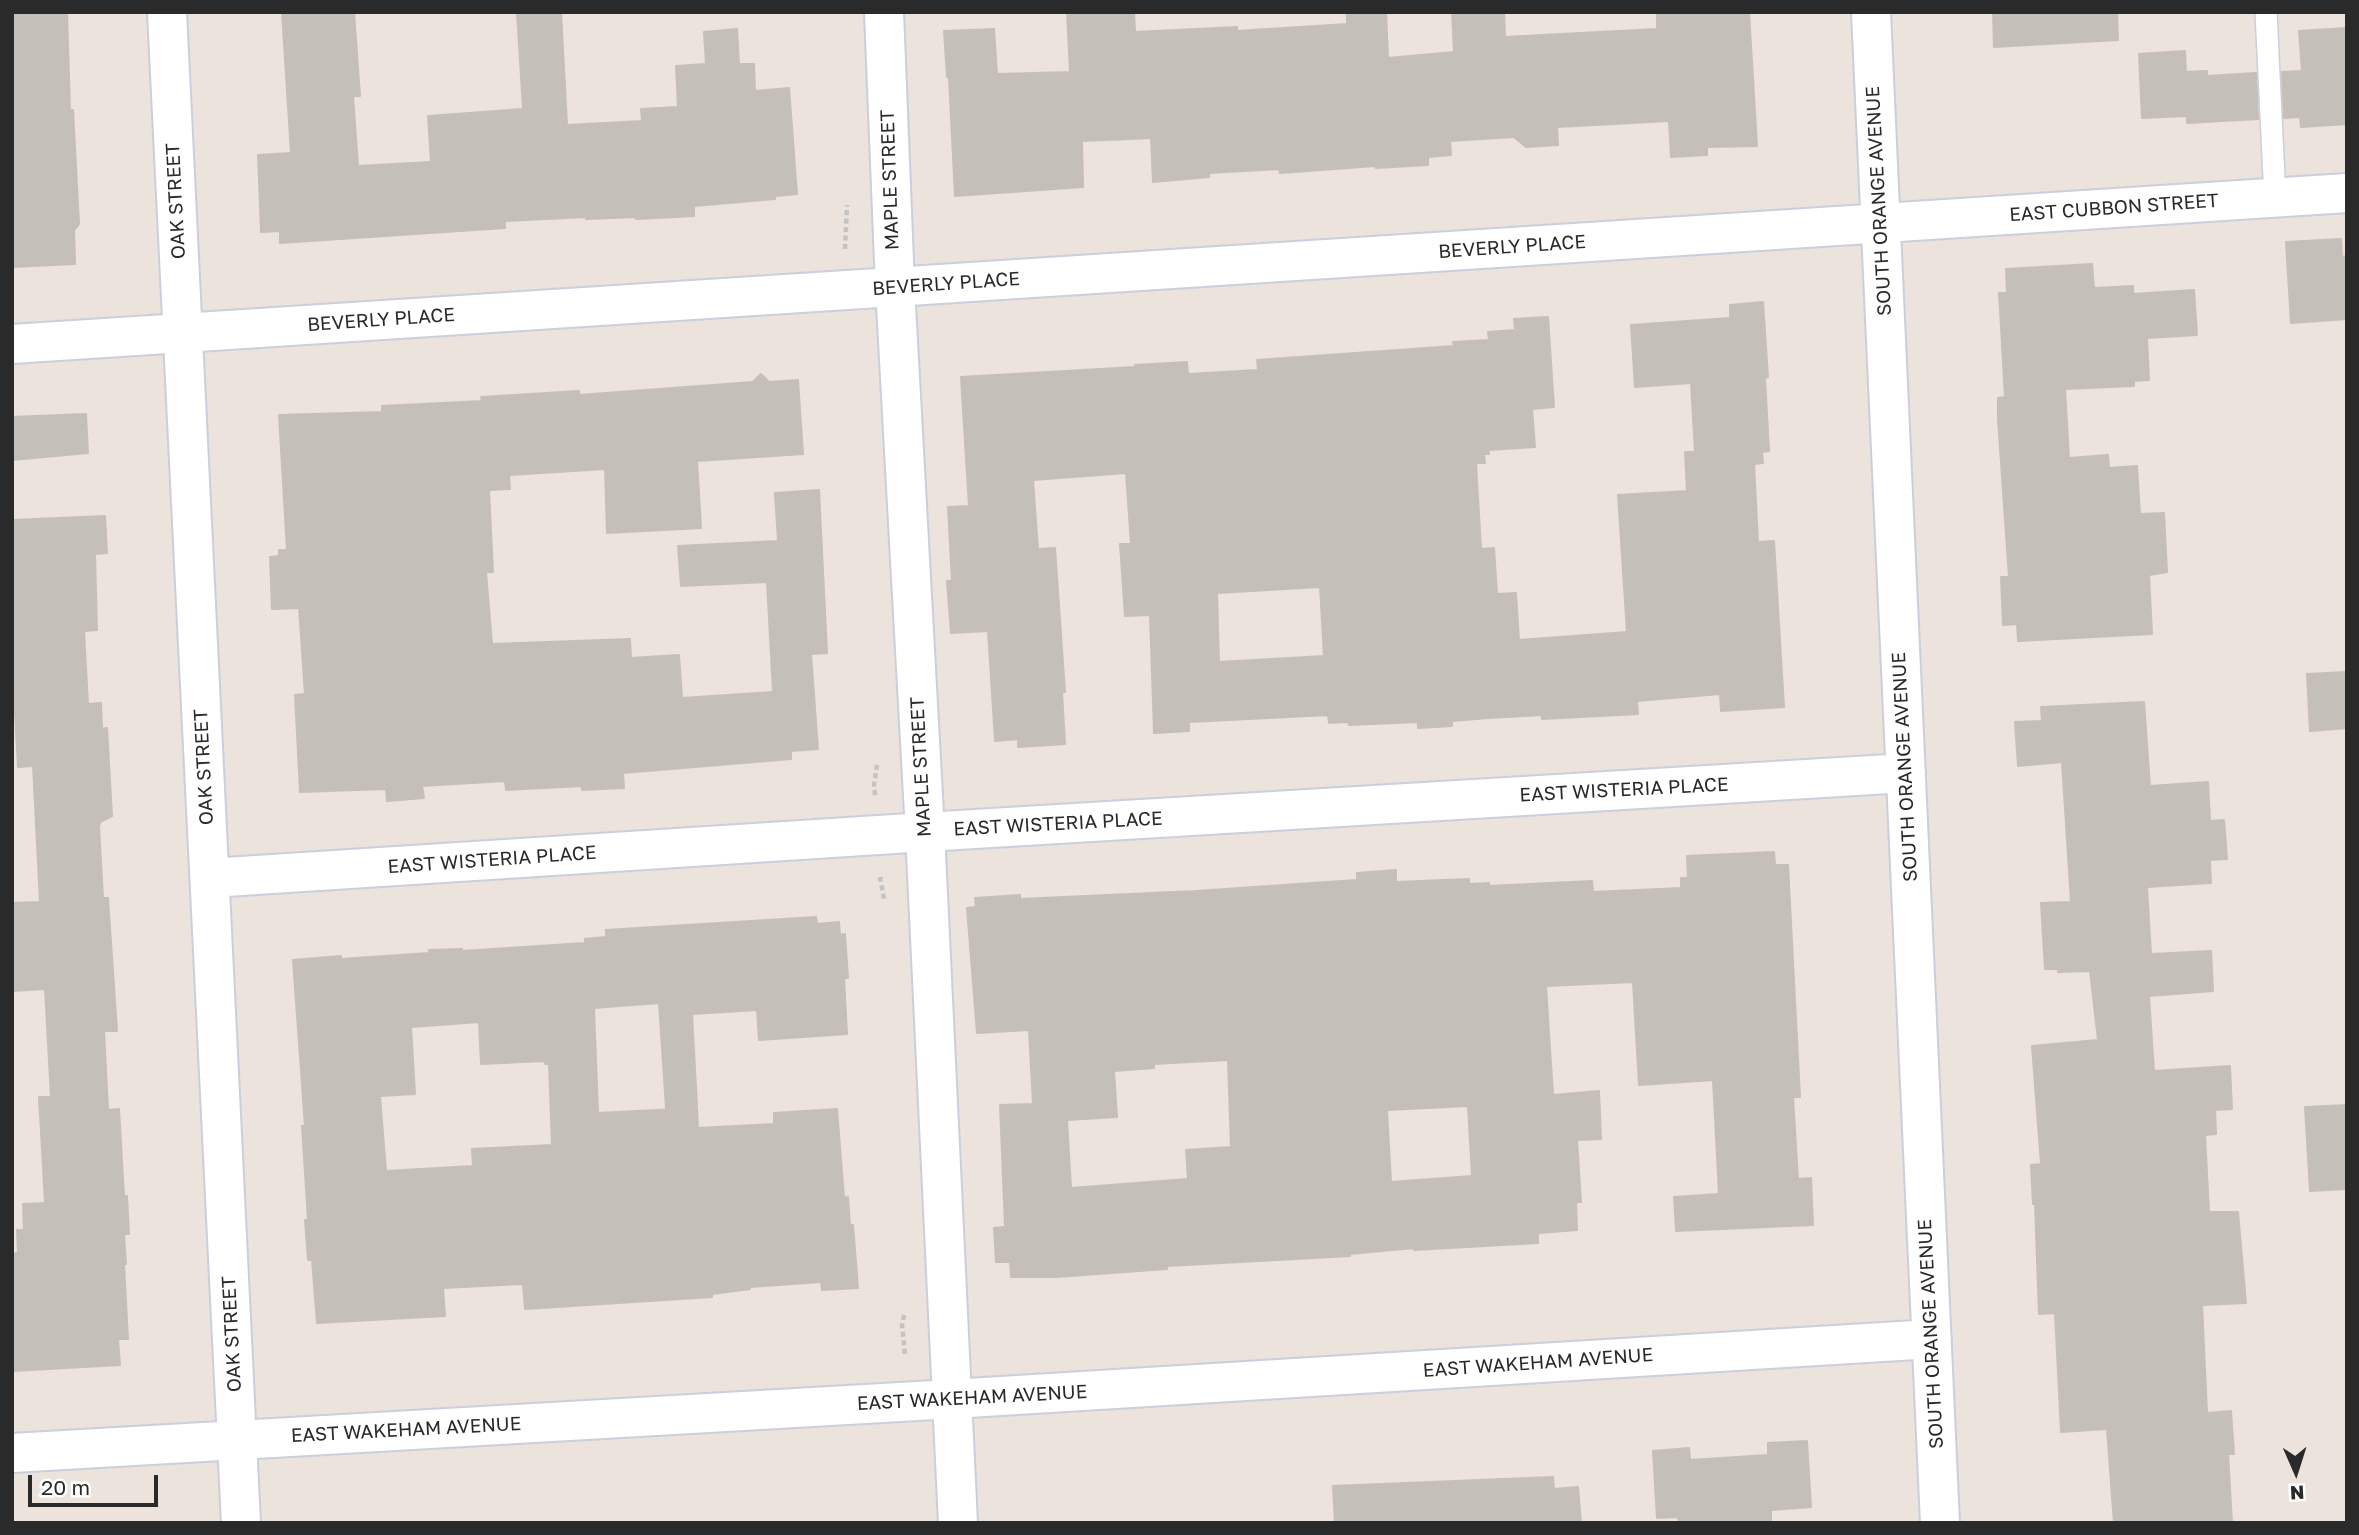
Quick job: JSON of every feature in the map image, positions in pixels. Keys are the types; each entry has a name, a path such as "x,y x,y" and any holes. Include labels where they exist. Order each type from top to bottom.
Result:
{"street":[{"name":"OAK STREET","path":"167,12 241,1523"},
{"name":"MAPLE STREET","path":"884,12 894,287 925,832 958,1523"},
{"name":"SOUTH ORANGE AVENUE","path":"1871,12 1940,1523"},
{"name":"EAST CUBBON STREET","path":"1880,223 2347,193"},
{"name":"BEVERLY PLACE","path":"12,344 1880,223"},
{"name":"EAST WISTERIA PLACE","path":"210,878 1906,773"},
{"name":"EAST WAKEHAM AVENUE","path":"12,1452 952,1399 1932,1339"}],"lane":[{"path":"2266,12 2275,198"}],"building":[{"path":"67,12 70,110 73,110 79,224 74,230 75,264 12,267 12,14"},
{"path":"282,12 354,12 360,96 353,96 358,166 431,162 428,116 523,109 517,12 561,12 567,125 642,121 641,109 678,107 676,66 706,64 704,32 737,29 739,64 754,64 755,91 789,88 797,194 775,196 775,199 694,206 694,216 505,221 505,228 280,243 280,231 261,232 258,155 291,153"},
{"path":"1067,12 1134,12 1135,32 1237,27 1237,31 1347,24 1347,12 1386,12 1388,58 1454,52 1452,12 1504,12 1505,37 1657,29 1657,12 1749,12 1757,146 1707,147 1707,155 1671,157 1669,121 1557,127 1558,145 1526,147 1514,137 1450,141 1451,155 1428,157 1428,165 1280,173 1279,169 1209,173 1209,177 1153,182 1151,138 1082,141 1083,187 955,196 944,31 994,29 997,74 1070,72"},
{"path":"1993,12 2117,12 2118,40 1994,47"},
{"path":"2347,28 2347,124 2301,127 2300,117 2284,118 2282,72 2302,71 2299,31"},
{"path":"2185,51 2186,72 2207,71 2207,76 2256,73 2258,119 2187,123 2187,116 2142,118 2139,54"},
{"path":"2341,239 2342,257 2347,256 2347,319 2291,323 2286,242"},
{"path":"2092,264 2094,288 2133,286 2133,294 2194,290 2197,335 2147,338 2149,380 2134,381 2134,386 2065,389 2069,458 2108,455 2109,468 2137,466 2140,514 2164,513 2167,572 2149,575 2152,634 2018,641 2017,624 2003,625 2001,577 2009,577 1998,419 1998,398 2005,397 1999,293 2007,293 2006,269"},
{"path":"1763,302 1769,451 1762,452 1763,463 1754,464 1758,542 1774,541 1784,707 1721,711 1720,694 1637,701 1638,714 1542,719 1542,715 1488,718 1452,721 1452,726 1418,728 1418,722 1349,725 1348,722 1329,723 1328,715 1189,722 1189,731 1154,733 1150,615 1125,616 1120,544 1131,544 1126,473 1033,480 1038,549 1055,548 1065,692 1062,692 1065,744 1018,747 1018,739 995,741 988,631 951,633 947,581 952,581 948,507 969,506 961,377 1187,362 1188,374 1258,370 1257,360 1454,346 1453,342 1489,340 1488,332 1515,330 1514,319 1548,317 1554,407 1532,409 1535,447 1488,450 1489,454 1484,454 1485,463 1476,463 1481,549 1494,548 1497,594 1516,593 1519,640 1627,632 1618,495 1687,491 1685,452 1695,452 1691,383 1635,387 1631,325 1730,318 1730,305","holes":["1320,587 1324,656 1219,662 1217,593"]},
{"path":"761,374 769,382 798,380 803,454 697,461 701,528 607,533 605,469 509,475 510,489 489,490 493,572 486,572 492,644 630,639 631,658 679,655 682,698 773,692 767,582 681,586 678,546 778,541 775,493 819,490 827,653 811,654 818,749 791,751 791,759 623,773 624,788 582,790 582,786 506,790 505,781 422,786 424,798 387,801 386,789 300,792 295,695 305,694 299,608 272,609 270,557 279,556 279,550 287,550 279,415 382,412 382,406 482,401 481,397 579,391 579,395 753,382"},
{"path":"86,414 88,453 12,460 12,417"},
{"path":"105,516 107,553 95,554 97,630 84,631 88,704 101,703 102,729 107,728 112,816 100,822 99,827 103,898 108,898 117,1031 104,1031 108,1110 119,1109 124,1196 127,1196 129,1234 124,1234 124,1264 128,1339 118,1339 120,1365 12,1371 12,1254 18,1253 17,1230 24,1230 23,1204 45,1203 39,1097 51,1097 45,989 12,991 12,903 40,902 33,766 18,767 12,656 12,520"},
{"path":"2347,672 2347,728 2310,731 2307,674"},
{"path":"2144,702 2150,786 2208,782 2210,821 2224,820 2227,859 2210,860 2211,883 2147,887 2151,954 2211,951 2213,991 2149,996 2154,1071 2230,1066 2232,1109 2215,1110 2216,1134 2205,1135 2209,1212 2238,1212 2246,1303 2202,1305 2207,1413 2231,1411 2234,1454 2228,1454 2232,1523 2114,1523 2107,1429 2061,1432 2055,1313 2039,1314 2031,1165 2041,1164 2032,1046 2098,1040 2090,971 2058,972 2058,969 2045,969 2041,903 2071,902 2062,762 2018,766 2015,722 2042,721 2041,707"},
{"path":"1774,852 1775,865 1788,865 1800,1097 1793,1097 1798,1179 1811,1178 1813,1225 1676,1231 1674,1197 1719,1194 1713,1080 1639,1085 1633,982 1546,986 1553,1095 1599,1091 1601,1139 1577,1140 1581,1202 1576,1202 1577,1230 1538,1233 1538,1243 1414,1248 1350,1256 1167,1266 1167,1269 1056,1277 1011,1277 1010,1262 996,1262 994,1228 1005,1227 1000,1105 1033,1104 1029,1030 977,1033 967,908 976,907 975,898 1020,895 1020,899 1196,891 1357,880 1357,873 1396,870 1396,882 1469,879 1469,884 1489,883 1489,886 1592,881 1593,892 1681,888 1681,878 1688,878 1687,856","holes":["1228,1060 1231,1147 1186,1150 1188,1179 1071,1188 1067,1120 1117,1117 1114,1071 1154,1068 1154,1064","1468,1106 1472,1176 1391,1182 1387,1110"]},
{"path":"816,917 817,924 839,922 840,935 845,934 848,978 844,978 847,1034 759,1040 757,1010 692,1014 697,1106 666,1108 659,1003 594,1008 598,1113 697,1108 698,1128 774,1124 774,1113 837,1109 844,1198 848,1197 850,1225 853,1225 858,1288 822,1290 821,1282 750,1287 712,1294 712,1297 525,1309 523,1284 443,1288 445,1316 317,1323 312,1260 308,1260 305,1220 308,1220 302,1126 305,1126 293,960 585,943 585,939 606,937 606,930","holes":["479,1022 481,1064 545,1061 545,1064 549,1064 552,1145 472,1149 473,1166 386,1171 380,1096 415,1094 411,1027"]},
{"path":"2347,1105 2347,1189 2310,1191 2305,1107"},
{"path":"1807,1441 1811,1507 1771,1510 1771,1523 1679,1523 1678,1517 1657,1518 1653,1451 1689,1448 1690,1460 1768,1455 1768,1443"},
{"path":"1553,1477 1554,1489 1578,1487 1581,1523 1335,1523 1333,1486"}]}
